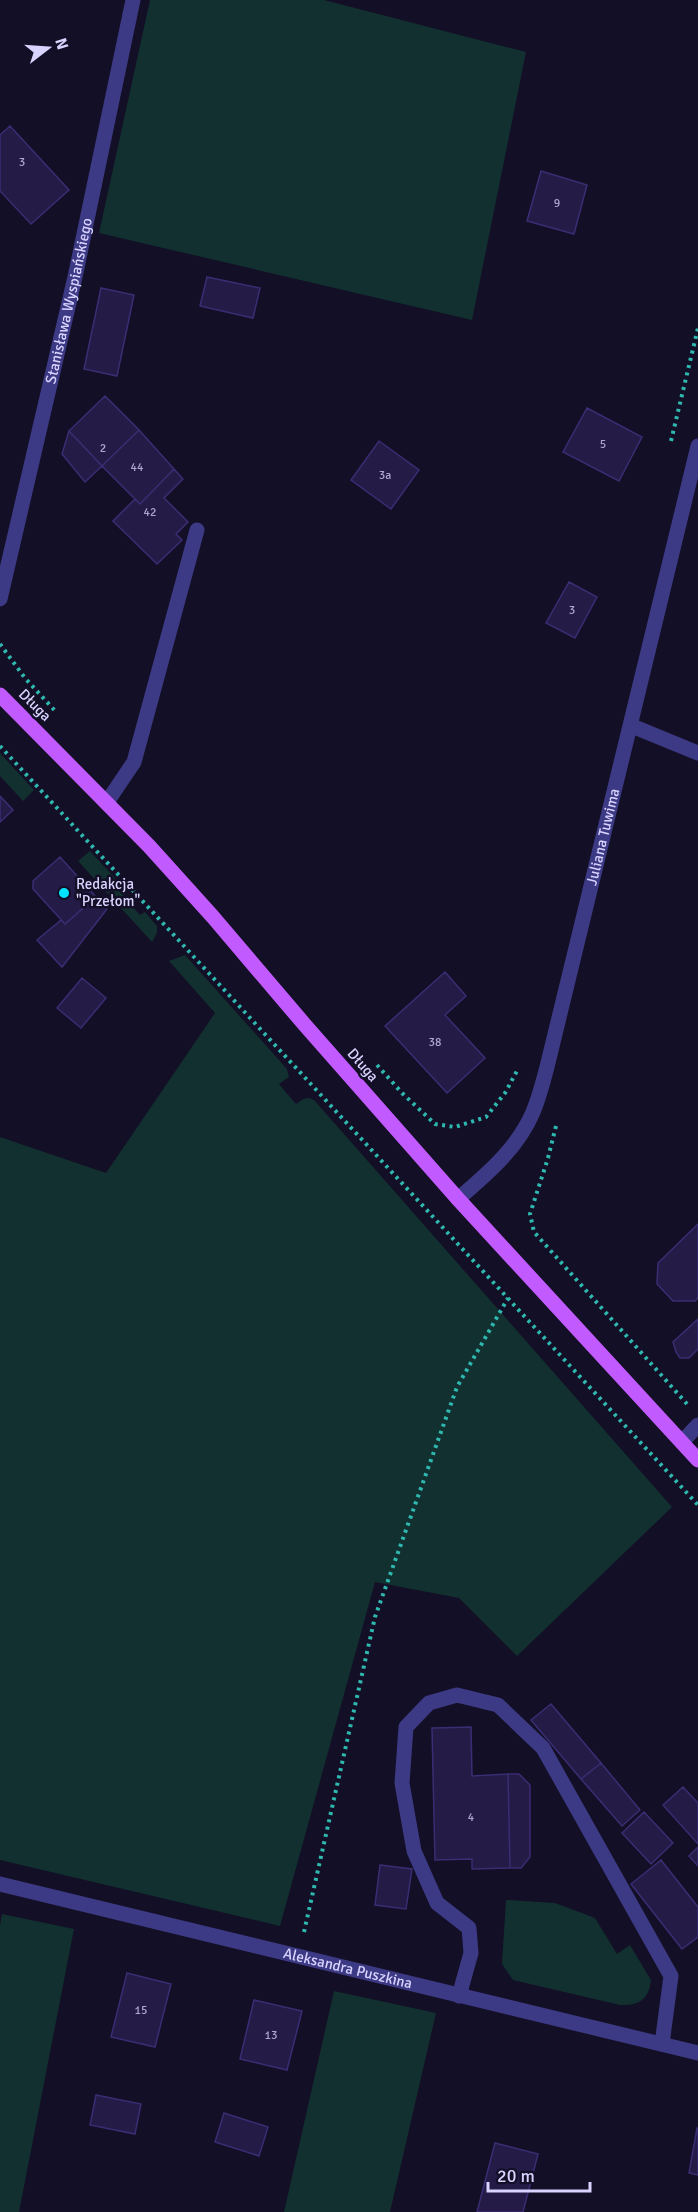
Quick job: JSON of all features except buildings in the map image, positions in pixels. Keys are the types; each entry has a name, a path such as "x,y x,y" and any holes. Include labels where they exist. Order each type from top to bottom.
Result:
{"main road":[{"name":"Długa","path":"0,695 107,802 213,917 303,1024 458,1200 698,1460"}],"street":[{"name":"Stanisława Wyspiańskiego","path":"0,599 75,277 133,0"},
{"name":"Juliana Tuwima","path":"458,1200 510,1149 534,1112 632,726 698,446"},
{"path":"107,802 134,762 197,530"},
{"path":"632,726 698,753"},
{"path":"682,1442 698,1425"},
{"path":"459,1996 471,1953 469,1928 437,1903 414,1851 402,1783 406,1727 429,1703 457,1695 498,1705 543,1748 671,1976 662,2044"},
{"name":"Aleksandra Puszkina","path":"0,1884 698,2053"}],"path":[{"path":"670,445 698,328"},
{"path":"0,644 25,678 65,722"},
{"path":"0,746 698,1505"},
{"path":"370,1057 402,1093 435,1124 455,1127 486,1118 518,1071 521,1060"},
{"path":"558,1119 549,1158 530,1214 534,1232 690,1407"},
{"path":"299,1957 375,1617 457,1387 508,1298"}],"green space":[{"path":"150,0 324,0 526,52 472,320 99,233"},
{"path":"0,753 34,790 23,801 0,776"},
{"path":"90,851 127,891 123,896 140,915 145,912 157,926 157,933 152,942 78,861"},
{"path":"185,955 287,1069 289,1077 279,1084 296,1104 308,1098 315,1101 672,1507 517,1656 459,1598 375,1582 280,1926 0,1860 0,1137 106,1173 215,1013 169,961"},
{"path":"506,1900 555,1903 595,1918 617,1954 630,1945 651,1980 645,1997 637,2003 620,2005 513,1980 502,1964"},
{"path":"2,1914 74,1929 19,2212 0,2212 0,1925"},
{"path":"334,1991 436,2013 390,2212 284,2212"}],"place":[{"name":"Redakcja \"Przełom\"","path":"64,893"}]}
